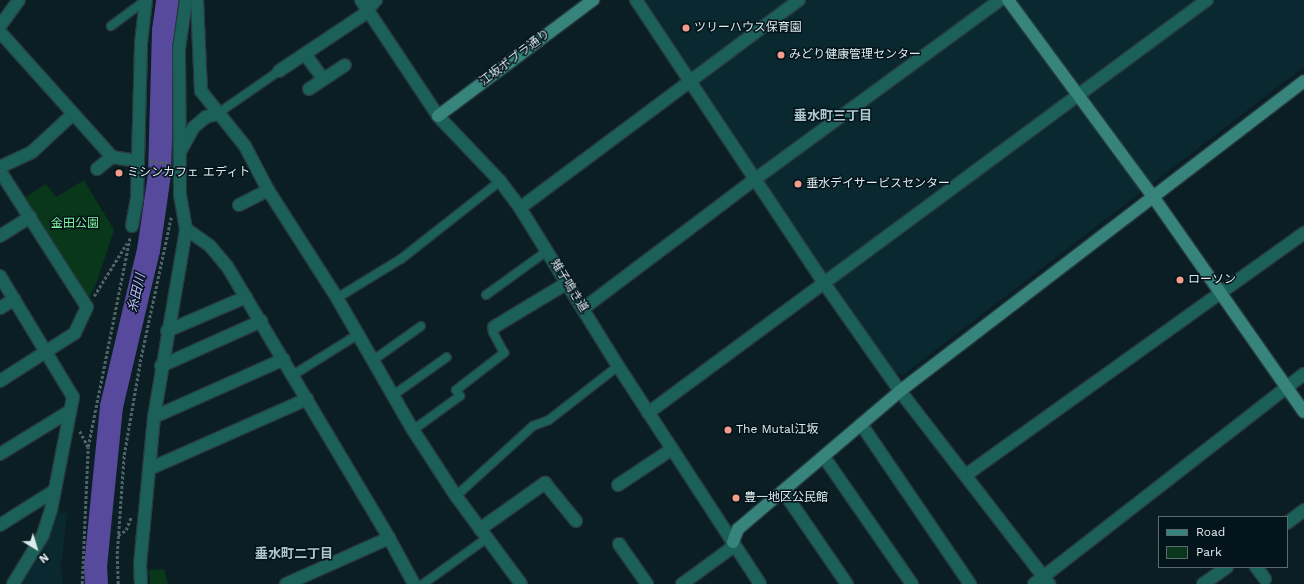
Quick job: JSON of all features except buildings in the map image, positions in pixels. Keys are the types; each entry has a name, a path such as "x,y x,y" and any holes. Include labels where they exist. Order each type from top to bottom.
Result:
{"street":[{"path":"0,26 19,0"},
{"path":"132,226 137,198 140,161 141,43 146,0"},
{"path":"195,0 201,91 217,114 245,146 268,190 337,298 392,396 456,496 521,584"},
{"path":"140,584 140,565 154,417 161,366 186,229 180,194 181,164 179,49 195,0"},
{"path":"279,71 363,15 364,4 376,0"},
{"name":"江坂ポプラ通り","path":"438,116 593,0"},
{"path":"636,0 754,180 900,391 1047,580"},
{"path":"520,208 799,0"},
{"path":"584,308 754,180 1000,0"},
{"path":"1008,0 1154,198 1304,412"},
{"path":"648,413 1207,0"},
{"name":"雉子鳴き道","path":"364,4 438,116 500,181 520,208 584,308 618,366 733,542 737,552 760,584"},
{"path":"0,32 112,157 140,161"},
{"path":"305,54 323,79"},
{"path":"309,89 345,65"},
{"path":"682,584 730,549 738,529 900,391 1154,198 1304,81"},
{"path":"0,167 32,152 73,114"},
{"path":"180,151 194,127 206,117 217,114"},
{"path":"97,169 112,157"},
{"path":"0,171 87,307 75,333 0,381"},
{"path":"238,205 268,190"},
{"path":"0,236 30,217"},
{"path":"186,229 210,246 227,266 390,538 414,584"},
{"path":"966,475 1304,233"},
{"path":"0,276 72,393 54,491 43,535 13,584"},
{"path":"494,327 567,283"},
{"path":"167,331 246,297"},
{"path":"0,308 15,299"},
{"path":"161,366 261,321"},
{"path":"154,417 284,359"},
{"path":"1034,584 1047,580 1304,374"},
{"path":"149,469 307,399"},
{"path":"0,454 70,410"},
{"path":"861,424 970,584"},
{"path":"618,485 672,449"},
{"path":"824,457 912,584"},
{"path":"484,533 545,482 576,521"},
{"path":"0,525 54,491"},
{"path":"783,491 847,584"},
{"path":"1288,521 1304,510"},
{"path":"286,584 390,538"},
{"path":"619,544 647,584"},
{"path":"1203,584 1226,568"},
{"path":"1257,568 1266,579"}],"lane":[{"path":"111,26 146,0"},
{"path":"217,114 279,71"},
{"path":"337,298 401,259 495,185"},
{"path":"486,295 547,251"},
{"path":"372,361 421,326"},
{"path":"414,430 460,396 456,390 504,353 493,332 494,327"},
{"path":"293,375 357,335"},
{"path":"392,396 447,357"},
{"path":"456,496 533,426 549,420 618,366"},
{"path":"423,584 484,533"}],"path":[{"path":"140,161 181,164"},
{"path":"118,584 117,554 124,455 140,362 172,211 180,194"},
{"path":"82,584 88,446 132,226"},
{"path":"87,307 129,241"}],"shaded area":[{"path":"644,0 1304,0 1304,67 903,375 895,373 821,271"},
{"path":"56,512 67,513 61,568 63,584 20,584 37,560 52,530"}],"green space":[{"name":"金田公園","path":"84,180 114,230 96,284 87,301 23,199 46,184 56,197"},
{"path":"164,569 168,584 150,584 149,570"}],"waterway":[{"name":"糸田川","path":"96,584 95,566 111,406 148,250 159,174 163,30 167,0"}],"place":[{"name":"ツリーハウス保育園","path":"686,28"},
{"name":"みどり健康管理センター","path":"781,55"},
{"name":"ミシンカフェ エディト","path":"119,173"},
{"name":"垂水デイサービスセンター","path":"798,184"},
{"name":"ローソン","path":"1180,280"},
{"name":"The Mutal江坂","path":"728,430"},
{"name":"豊一地区公民館","path":"736,498"}],"district":[{"name":"垂水町三丁目","path":"833,116"},
{"name":"垂水町二丁目","path":"294,554"}]}
